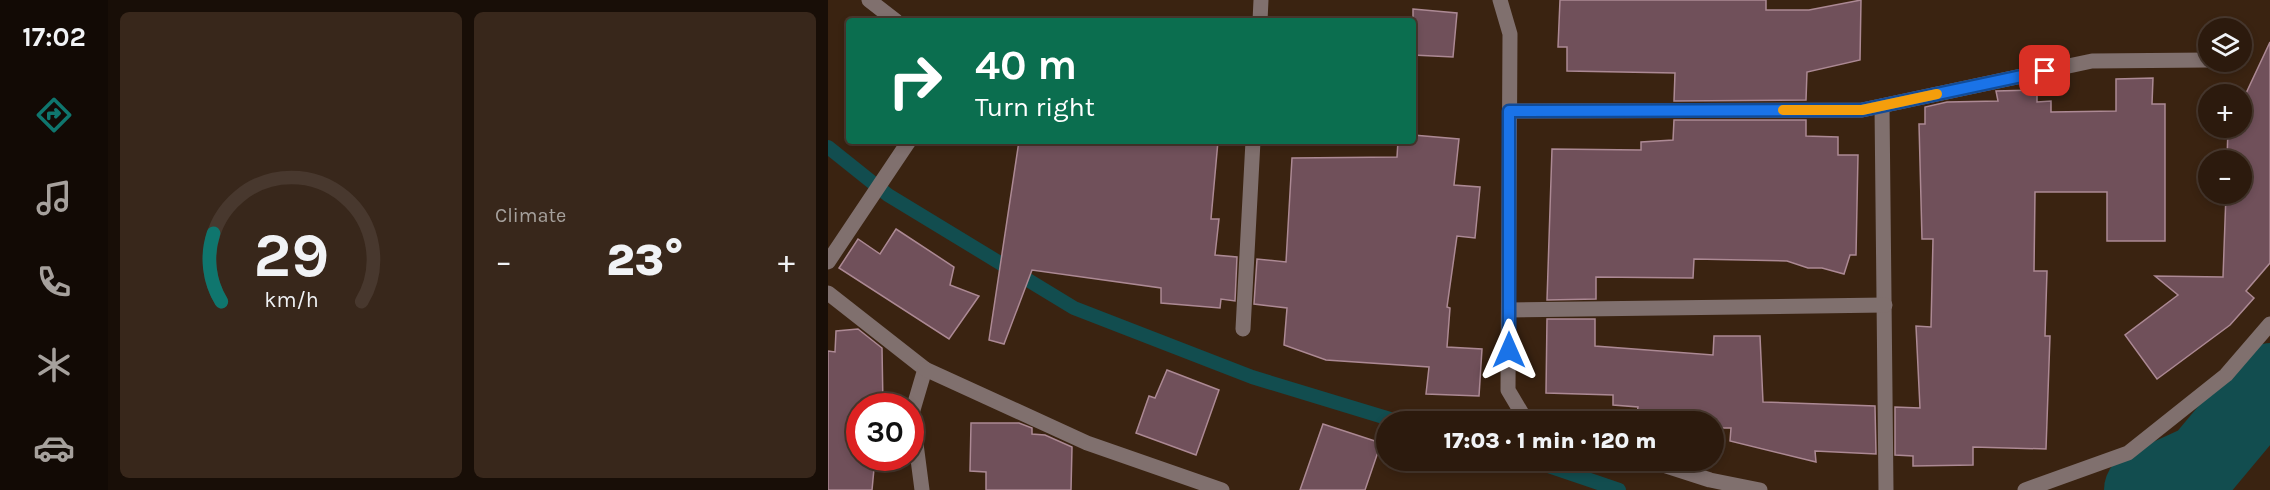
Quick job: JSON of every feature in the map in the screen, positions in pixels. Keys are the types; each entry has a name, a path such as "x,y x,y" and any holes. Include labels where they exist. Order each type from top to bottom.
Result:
{"street":[{"path":"869,0 892,18"},
{"path":"1260,18 1261,0"},
{"path":"1500,0 1510,34 1508,390 1520,411"},
{"path":"1509,111 1862,110 2092,61 2198,60"},
{"path":"1882,105 1886,490"},
{"path":"828,262 907,144"},
{"path":"1243,329 1253,144"},
{"path":"828,293 925,369 1087,443 1222,490"},
{"path":"1509,310 1885,305"},
{"path":"2025,490 2128,453 2226,375 2270,324"},
{"path":"922,490 912,413 925,369"},
{"path":"1674,471 1708,485 1760,490"}],"building":[{"path":"1560,0 1766,0 1766,10 1809,10 1861,0 1860,60 1807,72 1806,100 1674,101 1675,73 1567,71 1567,47 1558,47"},
{"path":"1413,9 1457,13 1453,57 1416,55 1416,18 1413,18"},
{"path":"2270,42 2270,263 2246,291 2254,298 2230,325 2157,379 2125,335 2178,295 2155,276 2223,277 2226,204 2252,204 2252,150 2227,150 2228,138 2252,138 2250,84"},
{"path":"2153,78 2152,104 2165,104 2165,241 2107,241 2107,192 2035,192 2034,271 2047,271 2045,336 2050,336 2046,449 1973,447 1973,465 1913,466 1913,456 1895,455 1895,407 1920,408 1916,326 1931,327 1933,239 1922,239 1919,124 1925,124 1925,107 1947,102 1998,101 1996,91 2037,90 2037,102 2051,101 2051,112 2116,111 2116,79"},
{"path":"1674,120 1806,120 1806,136 1838,137 1838,155 1858,155 1856,255 1850,255 1844,274 1822,268 1808,268 1787,261 1694,259 1693,278 1596,277 1596,299 1547,300 1552,149 1641,150 1641,142 1673,140"},
{"path":"1416,135 1459,139 1454,185 1480,187 1475,238 1457,236 1447,307 1450,308 1447,347 1482,349 1479,396 1426,394 1429,367 1326,360 1284,345 1287,308 1254,304 1257,259 1286,262 1292,158 1397,157 1398,144 1416,144"},
{"path":"1019,144 1218,144 1211,219 1219,219 1215,255 1237,257 1235,301 1221,299 1220,308 1161,303 1161,288 1032,270 1004,344 989,340"},
{"path":"896,229 954,267 950,285 979,296 949,339 839,268 858,239 880,254"},
{"path":"1547,319 1595,319 1595,346 1713,355 1714,336 1760,336 1763,402 1875,406 1876,454 1815,451 1816,462 1730,441 1731,428 1724,428 1724,411 1637,411 1638,407 1613,405 1613,395 1546,393"},
{"path":"858,329 882,348 883,393 846,393 846,471 874,471 872,490 828,490 828,351 835,352 836,331"},
{"path":"1167,370 1219,390 1196,455 1136,433 1149,396 1155,398"},
{"path":"971,423 1019,423 1032,428 1032,434 1045,435 1072,447 1071,490 986,490 986,472 970,471"},
{"path":"1323,424 1376,441 1376,458 1365,490 1300,490"}],"waterway":[{"path":"828,147 888,195 1074,308 1252,377 1376,415"},
{"path":"2144,490 2203,463 2270,383"},
{"path":"1563,471 1619,490"}],"slow traffic":[{"path":"1783,110 1862,110 1937,94"}],"route":[{"path":"1509,350 1509,111 1862,110 2045,71"}]}
